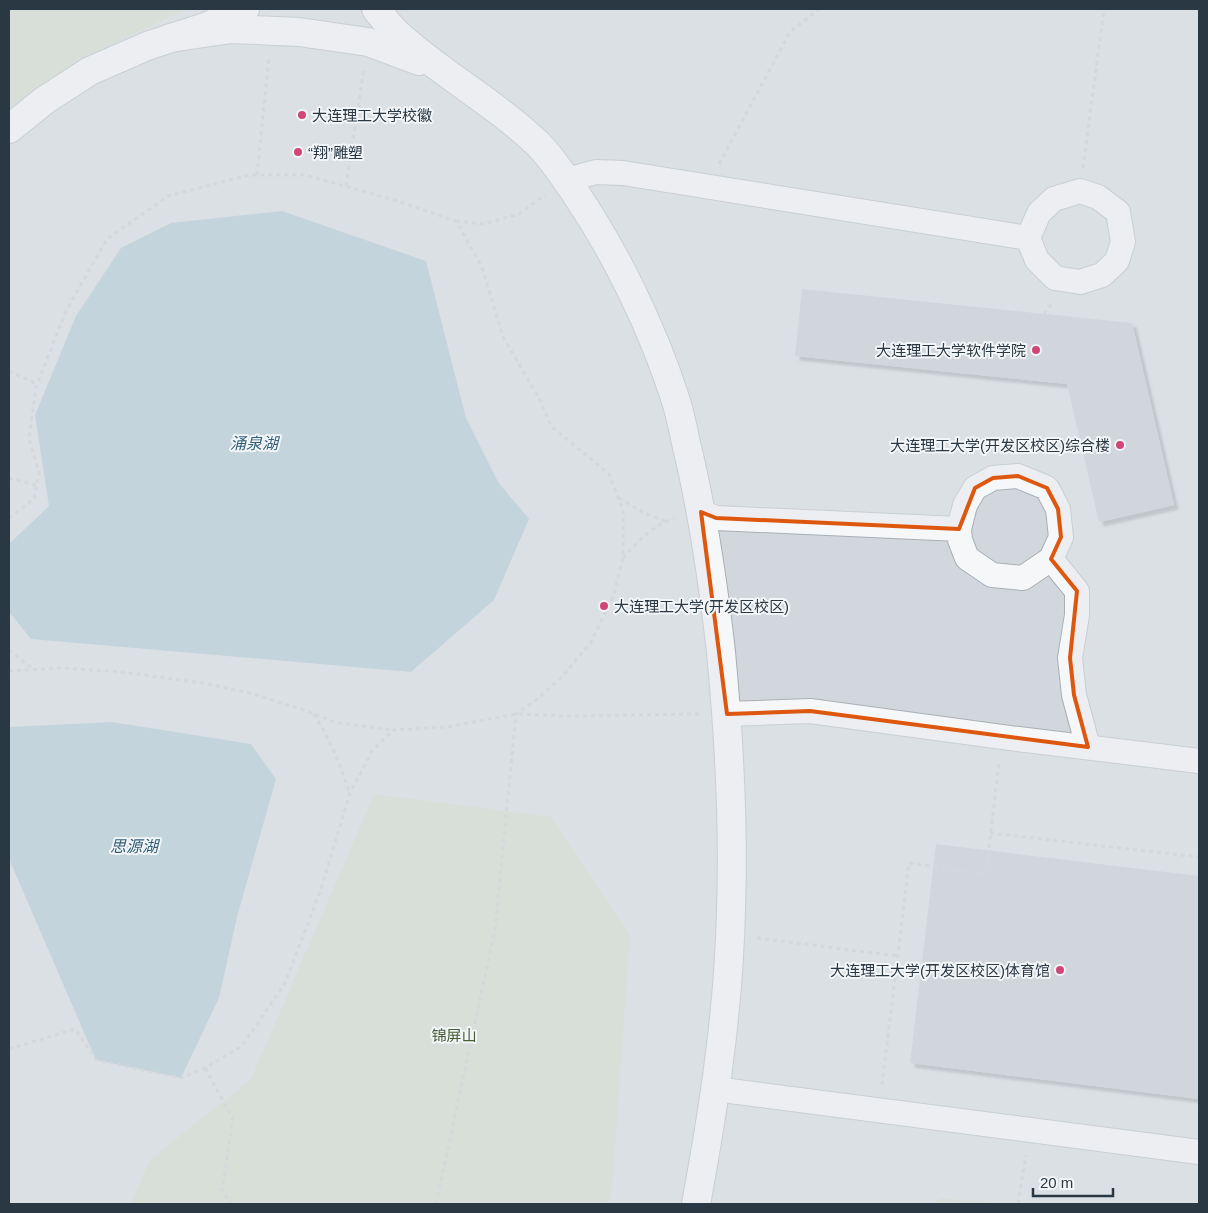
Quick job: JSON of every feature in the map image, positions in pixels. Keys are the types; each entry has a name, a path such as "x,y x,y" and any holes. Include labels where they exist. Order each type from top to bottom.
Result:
{"street":[{"path":"9,129 44,100 90,71 147,46 208,26 245,9"},
{"path":"376,9 401,37 507,117 540,146 566,180 630,288 676,400 695,478 717,618 727,714 731,789 730,934 721,1044 709,1134 696,1204"},
{"path":"170,38 231,29 299,32 368,42 413,58 460,83"},
{"path":"566,180 596,172 623,173 1028,238"},
{"path":"1080,191 1098,197 1118,212 1123,242 1117,261 1102,275 1080,282 1055,278 1036,260 1028,238 1039,213 1054,199 1080,191"},
{"path":"1018,476 1047,488 1058,509 1061,537 1051,559 1023,578 992,575 967,558 960,540 959,529 965,505 975,488 993,478 1018,476"},
{"path":"701,512 716,518 959,529"},
{"path":"1051,559 1077,591 1077,615 1070,658 1074,695 1088,746"},
{"path":"727,714 810,711 1199,761"},
{"path":"715,1089 1199,1152"}],"path":[{"path":"707,186 790,32 819,9"},
{"path":"1080,191 1104,9"},
{"path":"257,175 271,30"},
{"path":"346,186 368,42"},
{"path":"9,518 34,499 39,473 29,439 37,384 66,312 107,239 168,196 249,176 305,175 456,221 483,224 519,214 566,180"},
{"path":"436,1204 496,930 516,714 536,700 563,676 591,642 613,597 623,558 623,510 609,474 551,426 539,398 503,337 482,267 456,221"},
{"path":"9,371 37,384"},
{"path":"9,478 36,485"},
{"path":"619,498 644,513 665,521"},
{"path":"623,558 644,536 665,521 701,512"},
{"path":"9,650 33,669"},
{"path":"9,671 63,668 122,672 203,683 250,693 337,723 393,730 447,727 516,714 568,716 727,714"},
{"path":"313,714 342,768 350,793"},
{"path":"9,1049 75,1029 96,1060 181,1078 205,1068 242,1046 285,983 321,889 350,793 372,751 393,730"},
{"path":"879,1110 909,863 986,874 1001,736"},
{"path":"990,834 1199,857"},
{"path":"730,934 898,956"},
{"path":"205,1068 233,1119 222,1190 231,1204"},
{"path":"1018,1204 1030,1130"}],"highlighted area":[{"path":"1018,476 1047,488 1058,509 1061,537 1051,559 1077,591 1070,658 1074,695 1088,747 810,711 727,714 701,512 716,518 959,529 975,488 993,478"}],"shaded area":[{"name":"大连理工大学(开发区校区)","path":"9,9 1199,9 1199,1204 9,1204"}],"green space":[{"path":"9,9 188,9 95,53 51,79 9,109"},
{"name":"锦屏山","path":"374,794 552,817 630,934 612,1190 608,1204 130,1204 150,1160 251,1079"},
{"path":"941,1198 1004,1204 931,1204"}],"water":[{"name":"涌泉湖","path":"282,211 426,261 466,418 498,482 529,519 494,600 411,672 31,639 9,612 9,544 49,506 35,415 76,316 121,248 171,223"},
{"name":"思源湖","path":"112,722 251,744 276,779 237,917 219,998 181,1078 96,1060 9,859 9,727"}],"building":[{"name":"大连理工大学(开发区校区)综合楼","path":"802,289 1132,323 1174,505 1099,522 1067,384 795,356"},
{"name":"大连理工大学(开发区校区)体育馆","path":"936,844 1199,876 1199,1099 910,1063"}],"place":[{"name":"大连理工大学校徽","path":"302,115"},
{"name":"“翔”雕塑","path":"298,152"},
{"name":"大连理工大学软件学院","path":"1036,350"},
{"name":"大连理工大学(开发区校区)综合楼","path":"1120,445"},
{"name":"大连理工大学(开发区校区)","path":"604,606"},
{"name":"大连理工大学(开发区校区)体育馆","path":"1060,970"}]}
